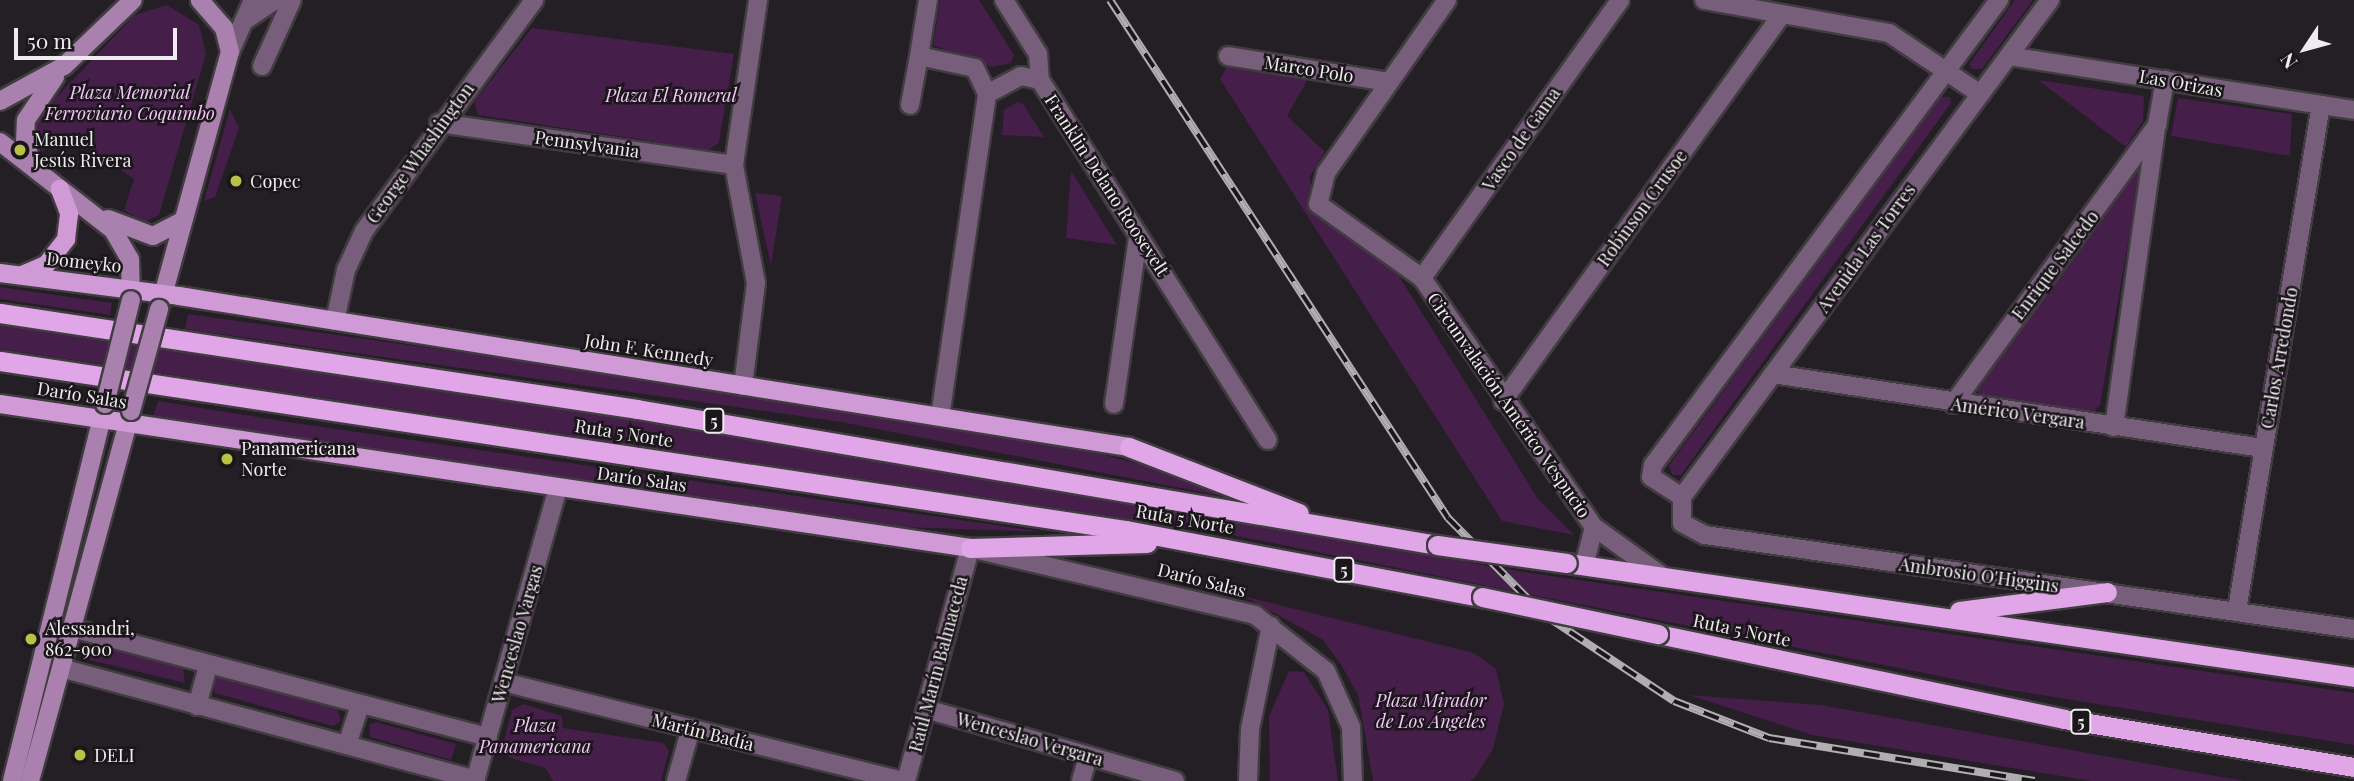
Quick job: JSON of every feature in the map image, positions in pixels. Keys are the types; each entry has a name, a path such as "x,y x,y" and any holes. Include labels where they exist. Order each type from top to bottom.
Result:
{"highway":[{"name":"Ruta 5 Norte","path":"0,313 650,411 1437,545 1667,579 1935,614 2354,677"},
{"name":"Ruta 5 Norte","path":"0,361 1205,543 1482,597 2077,721 2354,767"},
{"path":"1129,447 1350,530"},
{"path":"970,548 1205,543"},
{"path":"1935,614 2107,592"}],"main road":[{"path":"37,170 25,144 26,120 64,66 132,0"},
{"path":"30,781 230,52 224,28 200,0"},
{"path":"0,101 64,66"},
{"path":"0,142 86,209 126,249 132,294 12,781"},
{"path":"18,276 46,265 61,249 69,213 60,189"},
{"path":"86,209 143,235 170,232 183,221"},
{"name":"Domeyko","path":"0,273 161,301"},
{"name":"John F. Kennedy","path":"161,301 335,321 1129,447"},
{"name":"Darío Salas","path":"0,404 103,412 558,488 970,548"}],"street":[{"path":"230,52 253,0"},
{"path":"244,21 275,0"},
{"path":"262,66 292,0"},
{"name":"George Whashington","path":"335,321 346,270 365,231 439,122 534,0"},
{"path":"743,386 756,283 734,165 758,0"},
{"path":"909,105 928,0"},
{"path":"1004,0 1038,54 1040,80"},
{"name":"Circunvalación Américo Vespucio","path":"1447,0 1326,173 1316,192 1318,204 1422,278 1503,401 1594,527 1667,579"},
{"name":"Vasco de Gama","path":"1422,278 1620,0"},
{"path":"1704,0 1889,33 1980,94"},
{"path":"1682,498 1651,477 1653,466 1999,0"},
{"name":"Avenida Las Torres","path":"1682,498 2050,0"},
{"name":"Robinson Crusoe","path":"1503,401 1781,15"},
{"path":"919,56 975,68 987,94 940,417"},
{"name":"Marco Polo","path":"1228,56 1390,82"},
{"name":"Las Orizas","path":"2009,56 2354,110"},
{"name":"Franklin Delano Roosevelt","path":"987,94 1011,77 1040,80 1268,440"},
{"name":"Enrique Salcedo","path":"2114,427 2165,80"},
{"name":"Carlos Arredondo","path":"2237,610 2321,105"},
{"name":"Pennsylvania","path":"439,122 734,165"},
{"name":"Enrique Salcedo","path":"1952,404 2157,125"},
{"path":"1114,404 1138,238"},
{"name":"Américo Vergara","path":"1773,374 1952,404 2263,447"},
{"name":"Wenceslao Vargas","path":"475,780 558,488"},
{"name":"Ambrosio O'Higgins","path":"1682,498 1682,523 1695,533 2354,629"},
{"name":"Circunvalación Américo Vespucio","path":"1575,565 1594,527"},
{"name":"Darío Salas","path":"970,548 1237,608 1270,626 1305,649 1342,700 1354,747 1353,781"},
{"name":"Raúl Marín Balmaceda","path":"905,781 970,548"},
{"path":"1248,781 1250,729 1270,626"},
{"path":"72,628 359,707 488,737"},
{"path":"197,706 208,666"},
{"path":"61,668 475,780"},
{"name":"Martín Badía","path":"503,682 905,781"},
{"path":"347,745 359,707"},
{"name":"Wenceslao Vergara","path":"926,709 1175,781"},
{"path":"676,781 691,728"},
{"path":"1080,781 1088,756"}],"green space":[{"path":"940,0 979,0 1014,55 1011,63 993,67 933,45"},
{"path":"2015,0 2033,0 1982,69 1972,69 1969,64"},
{"name":"Plaza Memorial Ferroviario Coquimbo","path":"167,5 199,25 206,54 159,215 145,222 124,210 134,179 66,132 42,152 34,128 43,111 135,15"},
{"name":"Plaza El Romeral","path":"532,28 734,54 719,142 709,150 478,115 474,102"},
{"path":"1229,62 1308,79 1287,116 1325,152 1310,176 1313,209 1399,276 1538,499 1574,535 1502,521 1220,79"},
{"path":"2038,80 2144,96 2143,121 2126,147"},
{"path":"1940,97 1950,97 1951,103 1681,475 1672,475 1669,465"},
{"path":"2178,98 2292,114 2290,156 2171,136"},
{"path":"1017,102 1023,104 1044,137 1002,135 1004,110"},
{"path":"230,109 239,128 215,197 204,201"},
{"path":"2143,156 2100,405 2092,413 1980,397 1976,388"},
{"path":"1071,171 1117,245 1066,238"},
{"path":"755,193 782,196 771,266"},
{"path":"0,287 112,303 110,315 0,299"},
{"path":"188,314 835,405 1071,446 1180,475 1222,496 841,422 185,329"},
{"path":"0,325 692,426 1524,572 2354,693 2354,745 2004,689 1222,533 0,349"},
{"path":"158,401 1043,532 901,527 153,418"},
{"name":"Plaza Mirador de Los Ángeles","path":"1243,596 1474,653 1496,669 1504,704 1493,749 1476,776 1470,781 1373,781 1358,695 1342,666 1323,640"},
{"path":"95,642 183,667 185,683 90,660 89,645"},
{"path":"1289,671 1304,672 1328,710 1338,781 1270,781 1269,716"},
{"path":"221,676 337,709 341,721 333,726 215,693 213,680"},
{"path":"1689,695 1821,705 2244,781 2091,781 1812,735"},
{"name":"Plaza Panamericana","path":"523,704 562,716 563,728 664,743 669,751 661,781 553,781 545,768 510,758 502,749 512,710"},
{"path":"376,722 456,744 451,760 370,737 369,725"}],"railway":[{"path":"1110,0 1448,518 1543,614 1674,701 1769,738 2035,781"}],"place":[{"name":"Manuel Jesús Rivera","path":"20,150"},
{"name":"Copec","path":"236,181"},
{"name":"Panamericana Norte","path":"227,459"},
{"name":"Alessandri, 862-900","path":"31,639"},
{"name":"DELI","path":"80,755"}]}
